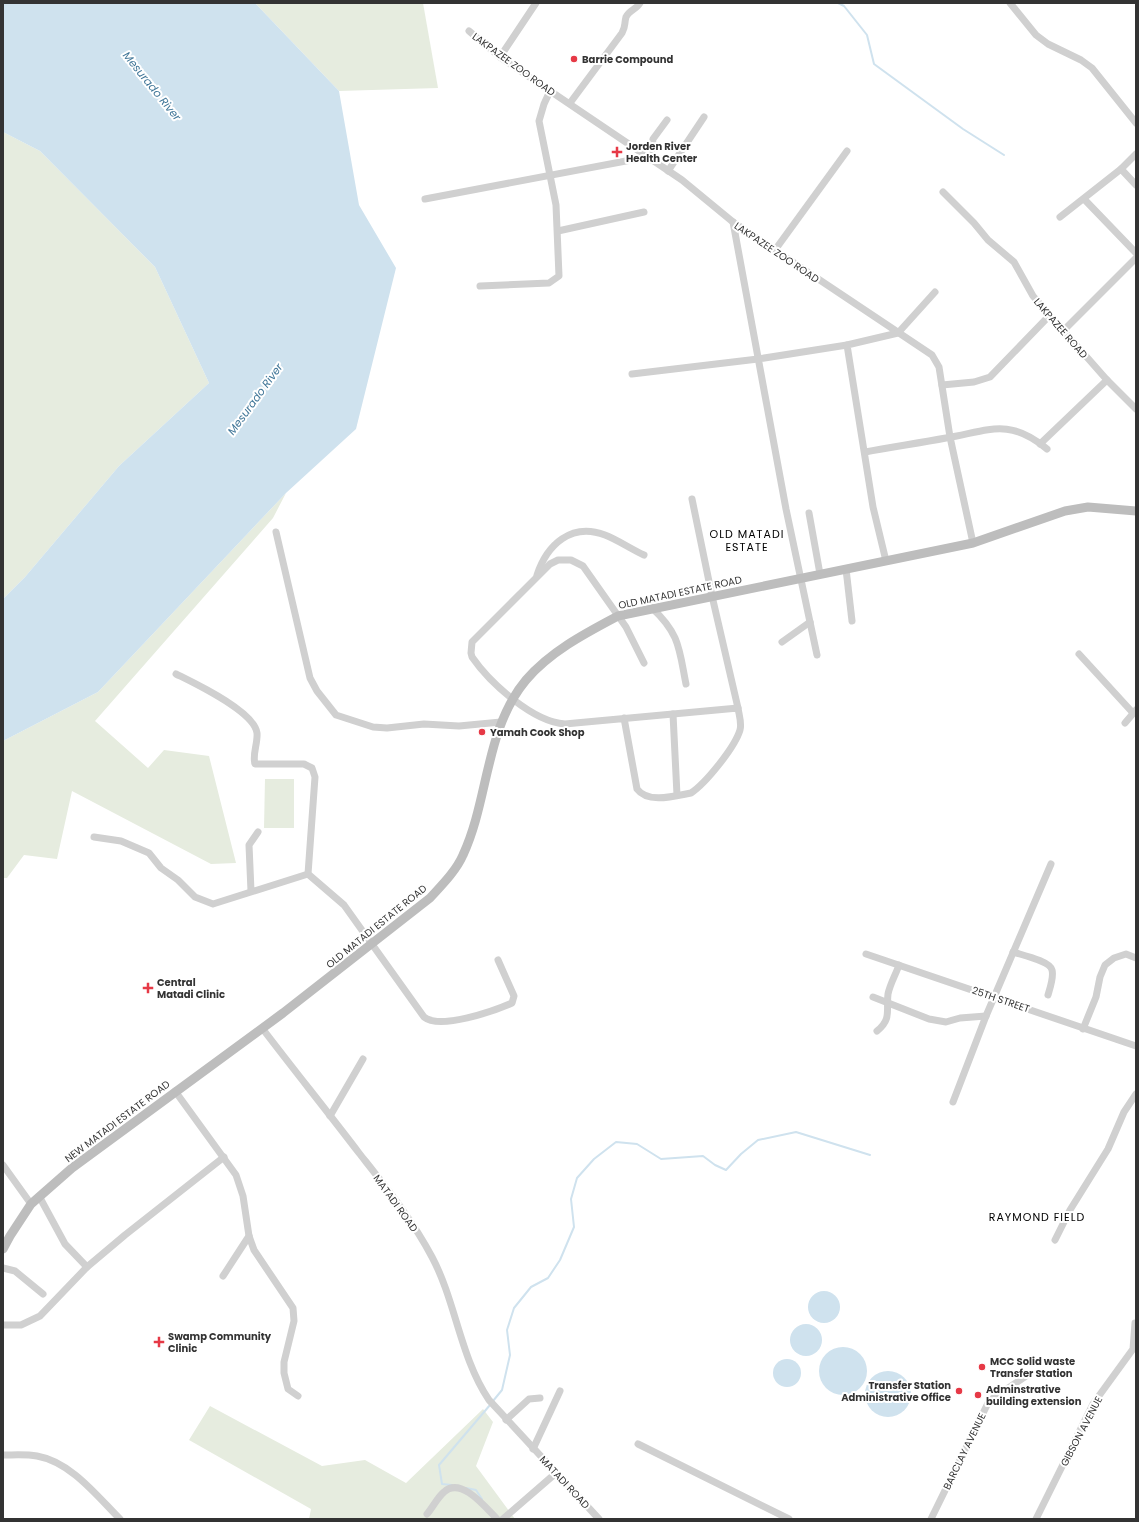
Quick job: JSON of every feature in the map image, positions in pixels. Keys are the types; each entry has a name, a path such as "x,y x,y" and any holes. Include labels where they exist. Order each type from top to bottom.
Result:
{"street":[{"path":"500,56 536,3"},
{"path":"570,103 622,33 626,26 626,18 631,11 638,8 640,3"},
{"path":"1010,3 1036,35 1048,44 1081,60 1092,68 1136,123"},
{"name":"LAKPAZEE ZOO ROAD","path":"469,31 500,56 550,91 570,103 682,180 733,222 932,355 937,361 950,437 974,543"},
{"path":"480,286 540,284 552,281 559,276 558,231 551,175 539,121 550,91"},
{"path":"668,171 704,117"},
{"path":"425,199 648,158 653,139 666,120"},
{"path":"775,250 847,151"},
{"path":"1060,217 1084,199 1136,154"},
{"path":"1121,168 1136,185"},
{"name":"LAKPAZEE ROAD","path":"943,192 974,223 988,240 1014,262 1033,296 1049,316 1107,380 1136,409"},
{"path":"1084,199 1136,253"},
{"path":"558,231 644,212"},
{"path":"733,222 800,580 817,655"},
{"path":"1063,331 1136,258"},
{"path":"632,374 758,359 847,345 898,333 935,292"},
{"path":"942,385 978,381 990,377 1049,316"},
{"path":"847,345 873,507 886,561"},
{"path":"1040,444 1107,380"},
{"path":"864,452 950,437 976,430 999,428 1027,435 1047,450"},
{"path":"624,718 637,789 646,797 677,796 691,793 717,767 740,730 738,708 712,596 692,499"},
{"name":"OLD MATADI ESTATE ROAD","path":"262,1028 430,898 448,878 462,857 472,834 501,722 512,700 527,679 556,652 585,633 618,616 712,596 800,580 820,574 974,543 1039,519 1072,510 1088,507 1136,511"},
{"path":"809,513 820,574"},
{"path":"276,532 310,678 317,691 336,715 373,727 387,728 424,724 459,726 501,722"},
{"path":"536,578 542,561 550,548 556,542 578,532 588,532 606,536 644,555"},
{"path":"644,663 626,628 583,566 571,560 558,560 550,564 472,642 471,647 472,657 475,662 512,700 556,723 738,708"},
{"path":"846,569 852,621"},
{"path":"652,608 665,620 677,638 686,684"},
{"path":"782,642 810,622"},
{"path":"1079,654 1134,712 1126,723"},
{"path":"176,674 221,696 252,723 257,733 255,764 304,764 312,768 315,777 308,874"},
{"path":"673,714 677,796"},
{"path":"251,891 249,845 258,832"},
{"path":"94,837 120,840 149,853 161,868 178,880 190,893 201,900 213,904 308,874"},
{"path":"953,1102 986,1016 1051,864"},
{"path":"308,874 338,898 424,1017 433,1021 457,1020 512,1003 514,996 498,960"},
{"path":"1013,952 1048,964 1052,970 1048,995"},
{"name":"25TH STREET","path":"866,954 1136,1046"},
{"path":"1083,1029 1096,997 1100,977 1105,965 1114,958 1126,954 1136,958"},
{"path":"877,1031 884,1025 888,1017 888,993 899,965"},
{"path":"873,997 929,1019 946,1022 960,1018 986,1016"},
{"name":"NEW MATADI ESTATE ROAD","path":"3,1249 31,1204 39,1196 72,1168 262,1028"},
{"name":"MATADI ROAD","path":"262,1028 406,1214 421,1238 442,1279 471,1366 481,1388 489,1400 599,1519"},
{"path":"330,1116 363,1059"},
{"path":"175,1091 236,1175 243,1196 249,1236 254,1250 293,1308 294,1321 284,1362 284,1373 288,1389 298,1396"},
{"path":"1055,1240 1070,1210 1108,1149 1124,1112 1136,1094"},
{"path":"3,1325 21,1325 40,1316 87,1267 224,1157"},
{"path":"3,1165 31,1204"},
{"path":"39,1196 65,1244 87,1267"},
{"path":"223,1276 249,1236"},
{"path":"3,1268 15,1271 43,1294"},
{"name":"GIBSON AVENUE","path":"1036,1519 1090,1410 1133,1349 1135,1323"},
{"name":"BARCLAY AVENUE","path":"931,1519 989,1401 1026,1376"},
{"path":"533,1449 560,1391"},
{"path":"506,1420 528,1399 540,1398"},
{"path":"638,1444 789,1519"},
{"path":"3,1455 37,1455 51,1460 69,1471 120,1519"},
{"path":"504,1519 556,1473"},
{"path":"427,1514 445,1490 454,1488 472,1494 497,1519"}],"shaded area":[{"path":"255,3 423,3 438,88 339,91"},
{"path":"3,132 40,151 155,267 209,383 119,466 25,577 3,599"},
{"path":"286,493 273,518 95,721 148,768 164,750 209,756 236,863 211,864 72,791 57,859 24,855 7,878 3,878 3,741 98,692"},
{"path":"265,779 294,779 294,828 264,828"},
{"path":"210,1406 322,1466 365,1460 406,1483 483,1409 493,1422 476,1466 515,1519 309,1519 311,1509 189,1440"}],"water":[{"name":"Mesurado River","path":"3,3 255,3 339,91 359,205 396,268 356,429 286,493 98,692 3,741 3,599 25,577 119,466 209,383 155,267 40,151 3,132"},
{"path":"824,1291 833,1294 837,1298 840,1307 837,1316 833,1320 824,1323 815,1320 811,1316 808,1307 811,1298 815,1294"},
{"path":"803,1324 809,1324 818,1328 822,1340 818,1352 809,1356 803,1356 794,1352 790,1343 790,1337 794,1328"},
{"path":"843,1347 852,1349 860,1354 865,1362 867,1371 865,1380 860,1388 852,1393 843,1395 834,1393 826,1388 821,1380 819,1371 821,1362 826,1354 834,1349"},
{"path":"787,1359 797,1363 801,1373 797,1383 787,1387 777,1383 773,1373 777,1363"},
{"path":"888,1371 901,1375 907,1381 911,1394 907,1407 901,1413 888,1417 875,1413 869,1407 865,1394 869,1381 875,1375"}],"waterway":[{"path":"838,3 844,6 867,35 874,64 963,129 1004,155"},
{"path":"493,1401 502,1390 510,1355 507,1330 514,1308 531,1287 548,1278 560,1260 574,1227 571,1199 577,1178 594,1159 616,1142 637,1144 661,1159 703,1156 715,1165 726,1170 741,1154 758,1140 796,1132 870,1155"},
{"path":"452,1485 442,1484 439,1465 490,1405"},
{"path":"466,1488 476,1490 482,1499"}],"place":[{"name":"Barrie Compound","path":"574,59"},
{"name":"Jorden River Health Center","path":"617,152"},
{"name":"Yamah Cook Shop","path":"482,732"},
{"name":"Central Matadi Clinic","path":"148,988"},
{"name":"Swamp Community Clinic","path":"159,1342"},
{"name":"MCC Solid waste Transfer Station","path":"982,1367"},
{"name":"Transfer Station Administrative Office","path":"959,1391"},
{"name":"Adminstrative building extension","path":"978,1395"}],"district":[{"name":"OLD MATADI ESTATE","path":"747,540"},
{"name":"RAYMOND FIELD","path":"1037,1217"}]}
